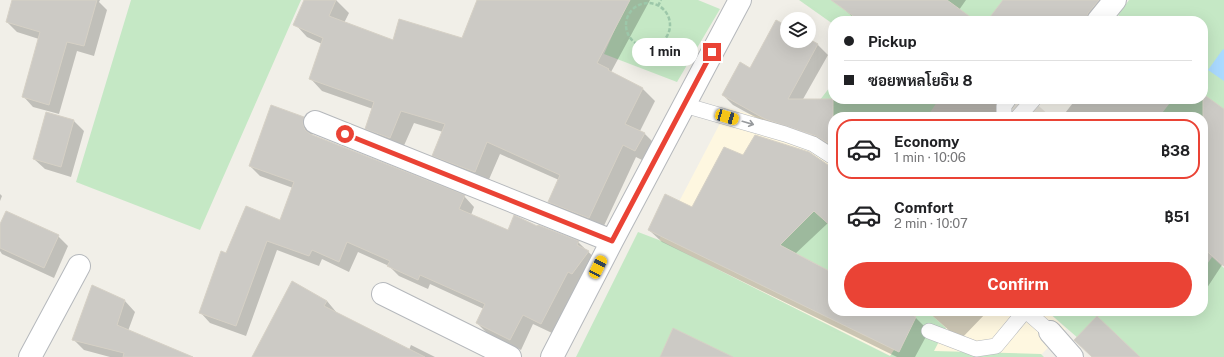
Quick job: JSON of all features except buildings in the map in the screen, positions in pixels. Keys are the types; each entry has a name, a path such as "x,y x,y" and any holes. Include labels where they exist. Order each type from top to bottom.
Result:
{"street":[{"path":"552,357 740,0"},
{"path":"1102,16 1115,0"},
{"path":"315,122 612,241"},
{"path":"30,357 79,266"},
{"path":"383,294 510,357"},
{"path":"1050,332 1072,357"}],"lane":[{"path":"1022,112 1030,104"},
{"path":"684,105 785,134 813,144 828,153"},
{"path":"929,331 976,349 996,346 1022,316"},
{"path":"1032,316 1050,332"}],"path":[{"path":"658,6 661,0"},
{"path":"648,3 658,6 666,13 669,19 670,26 668,34 664,40 658,44 644,46 637,44 631,39 626,26 630,12 634,7 641,4 648,3"}],"shaded area":[{"path":"908,104 1037,104 1045,112 902,112"},
{"path":"728,108 782,123 828,149 828,316 1052,316 1066,329 1039,357 893,357 659,240"}],"green space":[{"path":"131,0 301,0 200,230 76,182"},
{"path":"628,0 698,0 720,9 677,82 604,54"},
{"path":"799,0 1005,0 994,16 828,16 828,20"},
{"path":"1129,0 1224,0 1224,189 1208,134 1208,112 1163,112 1169,104 1208,104 1208,16 1118,15"},
{"path":"828,90 828,104 936,104 930,112 828,112 828,118 803,122"},
{"path":"814,211 828,224 828,270 780,245"},
{"path":"638,232 659,240 890,356 916,317 914,316 933,316 946,328 934,351 1041,354 1044,357 576,357"},
{"path":"1212,257 1224,268 1224,357 1140,357 1097,317 1079,339 1053,316 1208,316 1208,263"}],"water":[{"path":"1223,49 1224,50 1224,81 1208,70"}],"route":[{"path":"345,134 612,241 712,52"}]}
